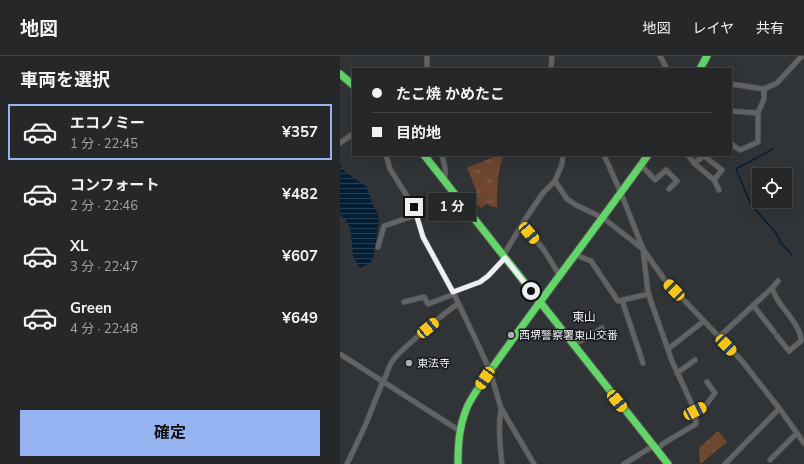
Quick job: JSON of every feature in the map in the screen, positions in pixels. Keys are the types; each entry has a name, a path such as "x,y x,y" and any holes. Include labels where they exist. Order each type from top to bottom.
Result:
{"main road":[{"path":"701,68 707,56"},
{"path":"340,74 352,84"},
{"path":"425,156 668,464"},
{"path":"458,464 460,430 470,401 490,371 647,156"}],"street":[{"path":"427,56 427,68"},
{"path":"551,68 552,56"},
{"path":"660,56 666,68"},
{"path":"732,84 764,89 777,83 801,57 804,56"},
{"path":"732,145 740,150 758,142 758,113 764,99 764,89"},
{"path":"732,111 758,113"},
{"path":"340,143 352,135"},
{"path":"386,156 390,169 414,207 423,237 475,338 490,371 501,408 534,464"},
{"path":"442,156 445,168 445,181"},
{"path":"404,302 424,297 428,304 480,282 488,276 504,257 522,224 543,193 555,181 562,164 563,156"},
{"path":"604,156 643,249 664,279 742,361 798,433 804,443"},
{"path":"689,156 694,163 714,180 719,190"},
{"path":"694,163 704,156 722,170 714,180"},
{"path":"641,166 655,180 666,170 677,182 669,189"},
{"path":"555,181 567,199 576,206 603,218 643,249 649,294 668,350 695,411 696,424 624,464"},
{"path":"378,247 384,226 416,215"},
{"path":"522,224 544,250 560,276"},
{"path":"576,255 591,261 618,301 649,294"},
{"path":"718,337 778,281"},
{"path":"753,305 788,351 801,341 801,337 793,321 778,301 772,288"},
{"path":"622,300 642,363"},
{"path":"347,464 365,426 393,359 458,304"},
{"path":"668,350 704,321"},
{"path":"573,344 585,339 602,328"},
{"path":"340,354 460,430"},
{"path":"678,373 695,360"},
{"path":"695,411 705,406 715,393 707,382"},
{"path":"501,408 499,417 502,464"},
{"path":"725,464 779,408"},
{"path":"770,460 798,433"}],"green space":[{"path":"496,156 504,156 497,187 497,207 487,204 481,208 473,200 466,202 462,198 477,192 467,168"},
{"path":"718,431 727,442 700,464 699,448"}],"water":[{"path":"340,165 344,171 367,187 372,204 378,213 379,221 373,258 370,263 360,268 353,256 349,226 345,219 340,215"}],"waterway":[{"path":"773,149 736,169 748,198 754,208 776,233 781,243 792,255"}],"traffic: fast":[{"path":"701,68 707,56"},
{"path":"340,74 352,84"},
{"path":"425,156 668,464"},
{"path":"458,464 460,430 467,407 473,397 518,332 647,156"}],"place":[{"name":"西堺警察署東山交番","path":"511,335"},
{"name":"東法寺","path":"409,363"}],"district":[{"name":"東山","path":"584,317"}],"route":[{"path":"414,207 423,237 453,292 480,282 488,276 505,258 531,291"}]}
